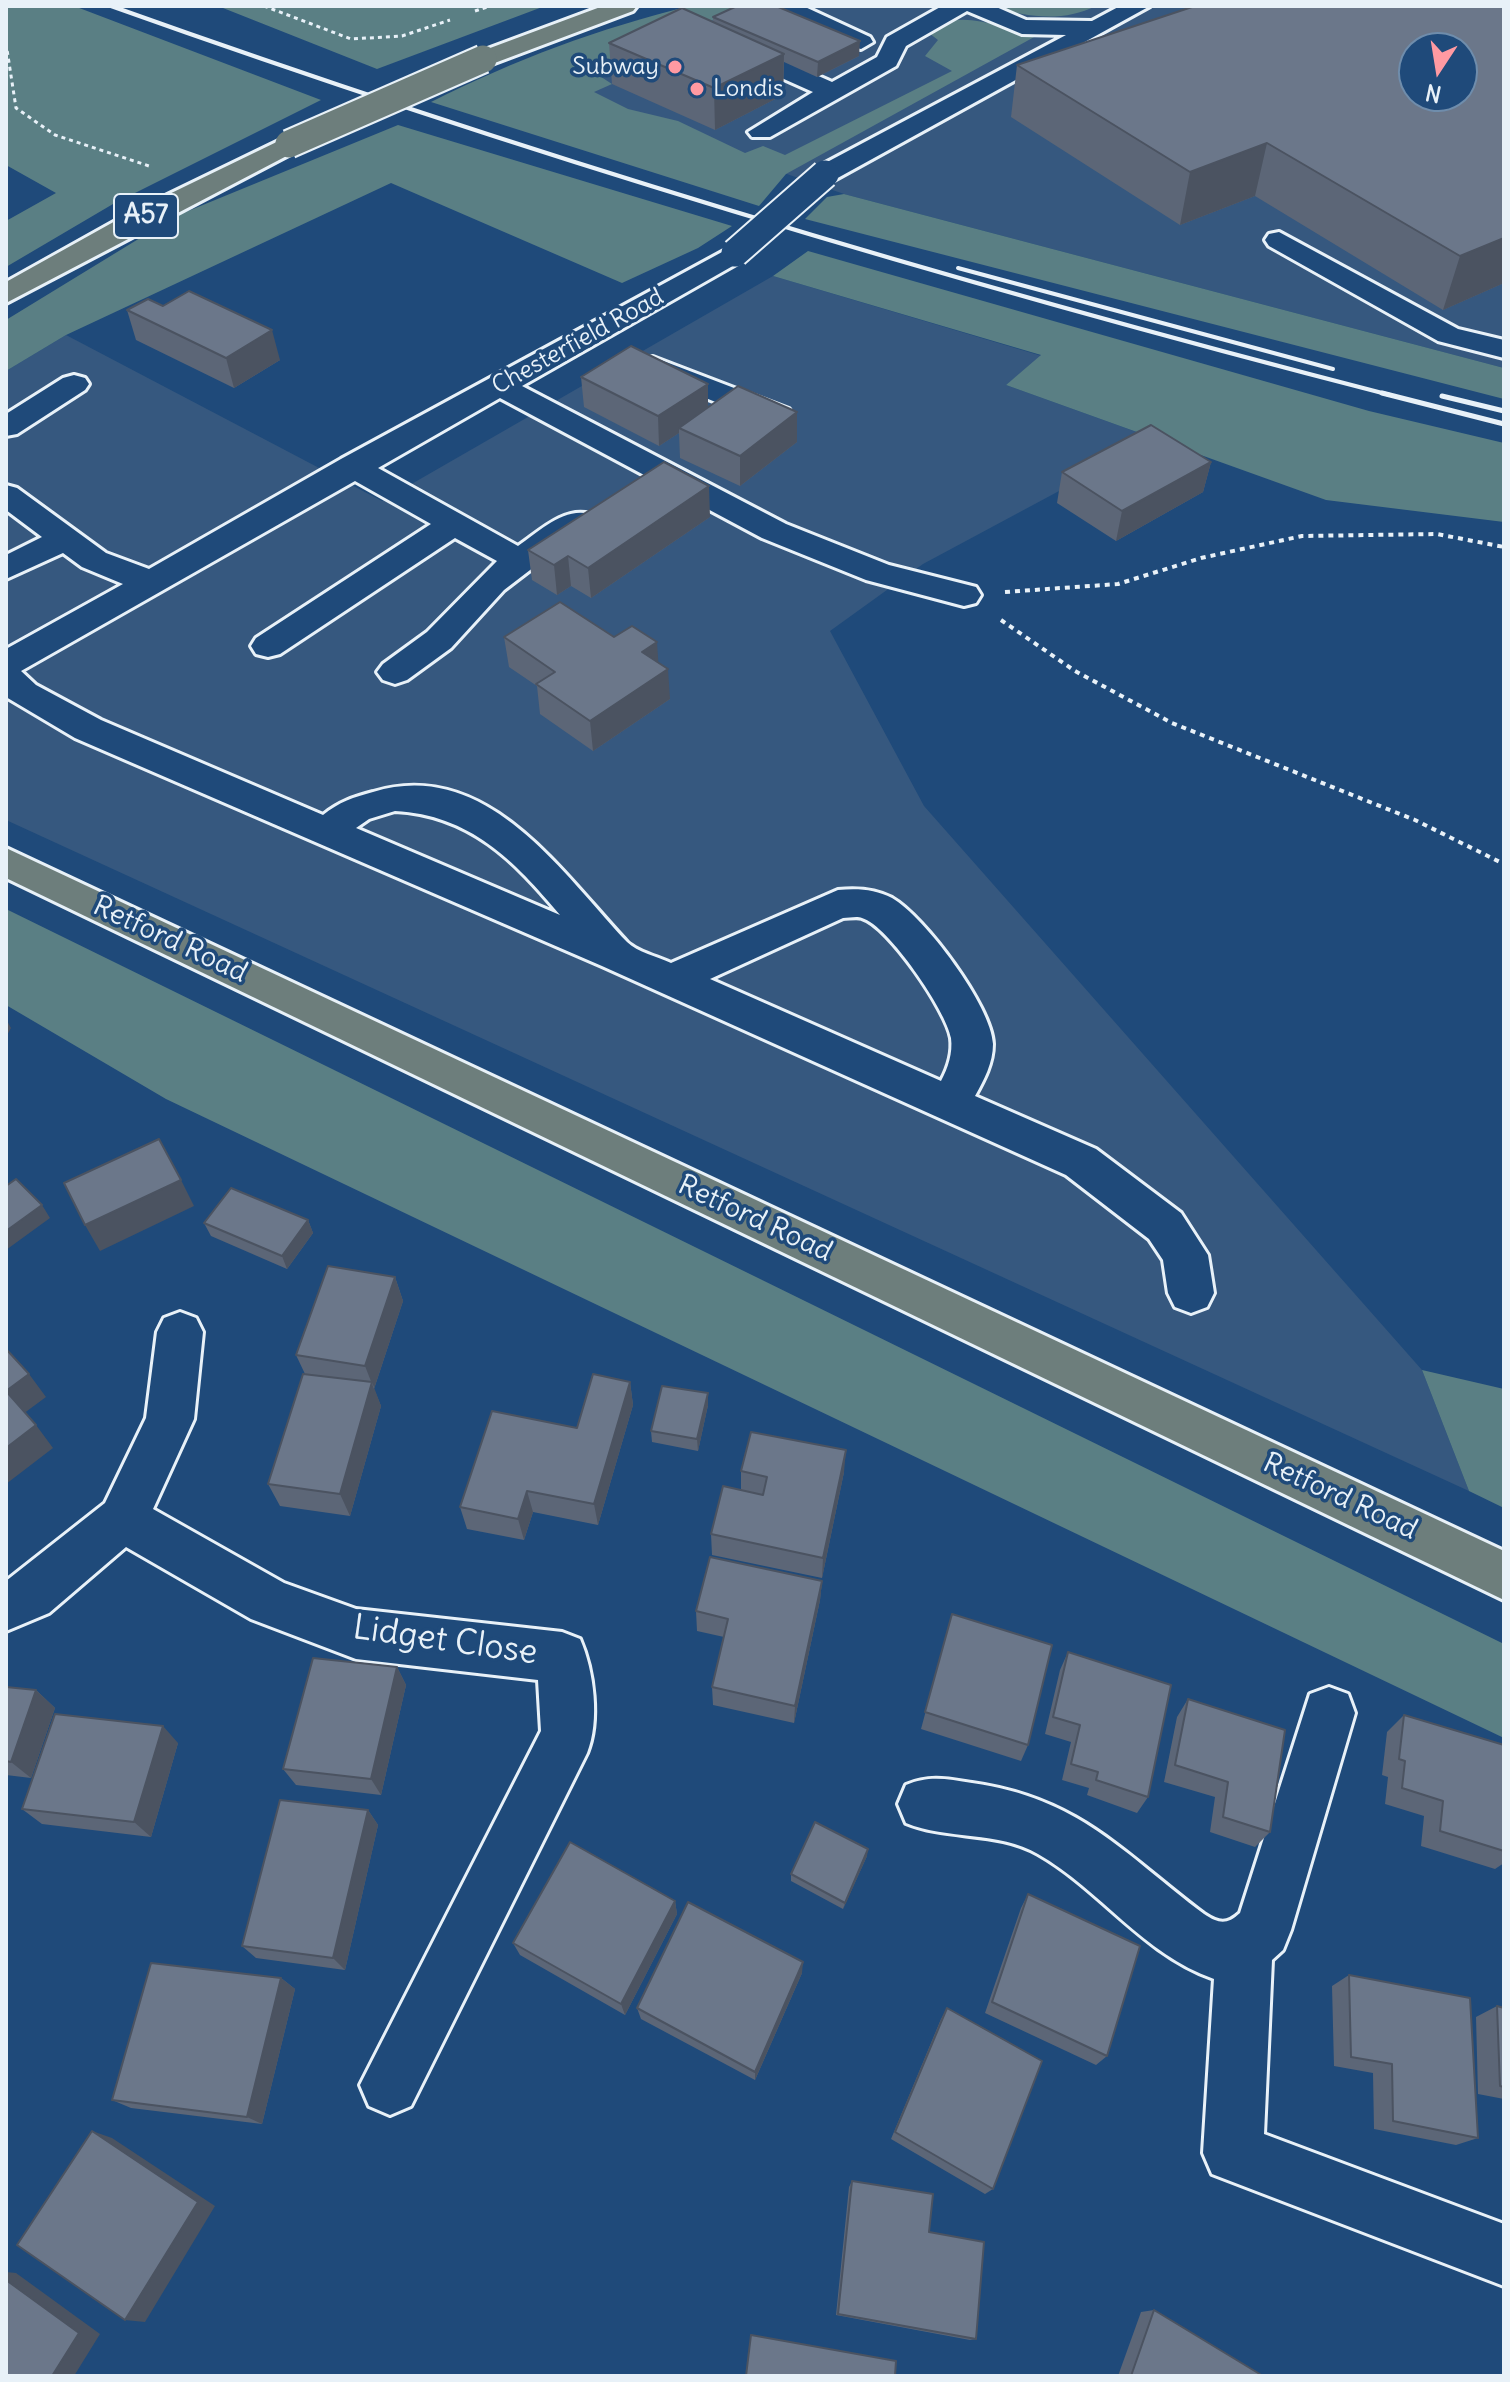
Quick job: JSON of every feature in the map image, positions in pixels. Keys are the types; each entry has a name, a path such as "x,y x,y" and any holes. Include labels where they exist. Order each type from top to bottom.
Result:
{"main road":[{"name":"A57","path":"6,294 289,144 483,59 625,6"},
{"name":"A57","path":"588,19 636,6"},
{"name":"Retford Road","path":"6,862 1504,1576"}],"street":[{"path":"832,91 817,50 793,11 711,38 758,59 817,50 916,6"},
{"path":"761,132 887,61 896,42 959,6"},
{"path":"974,6 1022,27 1095,28"},
{"name":"Chesterfield Road","path":"6,664 498,385 607,348 735,253 825,174 1138,6"},
{"path":"1279,240 1448,335 1504,349"},
{"path":"607,348 785,419"},
{"path":"6,427 74,384"},
{"path":"498,385 774,531 878,573 964,595"},
{"path":"352,466 519,560"},
{"path":"6,495 94,560 150,582"},
{"path":"395,672 439,640 492,582 519,560 603,505"},
{"path":"268,646 453,524"},
{"path":"6,569 65,538"},
{"path":"6,677 23,693 88,729 616,955 1081,1162 1165,1226 1185,1255 1191,1293"},
{"path":"327,832 356,810 398,797 442,800 476,815 556,881 616,955"},
{"path":"671,980 838,904 866,902 885,911 955,996 973,1036 970,1068 950,1103"},
{"path":"6,1606 31,1596 123,1519 170,1419 180,1332"},
{"name":"Lidget Close","path":"123,1519 269,1602 356,1634 562,1657 568,1734 390,2085"},
{"path":"925,1804 998,1815 1054,1832 1109,1870 1184,1935 1214,1952 1244,1949 1263,1930 1329,1713"},
{"path":"1244,1949 1233,2153 1504,2255"}],"path":[{"path":"264,6 351,39 402,36 461,16"},
{"path":"475,11 490,6"},
{"path":"6,43 16,108 55,135 207,185"},
{"path":"964,595 1118,584 1201,558 1302,536 1437,534 1504,547"},
{"path":"964,595 1075,671 1172,723 1415,820 1504,864"}],"shaded area":[{"path":"714,6 1504,6 1504,368 844,194 530,84"},
{"path":"773,276 1042,356 1006,385 1156,439 923,564 830,631 924,806 1422,1370 1469,1491 6,820 6,371 66,335 382,501"}],"green space":[{"path":"6,6 74,6 321,100 113,204 6,267 6,221 56,193 6,165"},
{"path":"218,6 545,6 377,69"},
{"path":"690,6 766,6 700,25 595,73 612,84 594,92 628,109 678,121 745,153 763,146 785,155 952,71 925,56 938,40 925,30 939,24 953,20 980,21 1036,36 786,174 759,206 431,102 558,46"},
{"path":"994,6 1096,6 1071,14 1045,16"},
{"path":"398,125 732,226 698,248 622,283 391,183 66,335 6,371 6,320 176,216"},
{"path":"844,194 1504,368 1504,399 805,219 827,197"},
{"path":"808,251 1369,411 1504,443 1504,522 1326,500 1006,385 1041,355 773,276"},
{"path":"6,909 1504,1644 1504,1738 166,1099 6,1005"},
{"path":"1422,1370 1504,1389 1504,1508 1469,1491"}],"building":[{"path":"737,6 776,6 860,41 818,62 713,17"},
{"path":"1195,6 1504,6 1504,238 1460,256 1267,143 1190,172 1017,65"},
{"path":"682,8 784,54 714,88 609,43"},
{"path":"189,291 272,330 226,358 127,310 148,299 163,306"},
{"path":"631,346 708,384 658,416 581,377"},
{"path":"738,386 797,412 740,456 679,428"},
{"path":"1151,425 1211,462 1122,511 1062,472"},
{"path":"664,462 709,486 588,568 568,556 554,565 528,550"},
{"path":"560,602 614,637 632,626 657,642 642,652 668,669 590,721 536,684 555,672 504,637"},
{"path":"159,1139 181,1180 85,1225 64,1183"},
{"path":"16,1179 42,1205 6,1231 6,1186"},
{"path":"231,1188 308,1220 282,1256 204,1223"},
{"path":"328,1266 395,1277 365,1366 296,1355"},
{"path":"6,1349 29,1374 6,1391"},
{"path":"303,1374 372,1382 340,1494 268,1484"},
{"path":"593,1374 630,1382 594,1504 527,1491 518,1519 460,1507 492,1411 577,1428"},
{"path":"662,1386 708,1393 697,1439 651,1431"},
{"path":"6,1391 36,1425 6,1448"},
{"path":"751,1432 846,1450 823,1558 711,1534 723,1486 763,1495 767,1477 741,1471"},
{"path":"710,1557 822,1581 795,1706 712,1687 728,1619 696,1611"},
{"path":"952,1614 1052,1645 1028,1745 925,1712"},
{"path":"1068,1652 1171,1685 1148,1797 1096,1780 1098,1772 1071,1764 1080,1725 1053,1717"},
{"path":"313,1658 397,1667 371,1779 283,1769"},
{"path":"6,1687 36,1690 11,1762 6,1761"},
{"path":"1188,1699 1285,1730 1270,1832 1223,1817 1228,1782 1175,1765"},
{"path":"55,1714 163,1726 134,1822 22,1809"},
{"path":"1404,1715 1504,1745 1504,1851 1440,1831 1443,1801 1402,1788 1405,1761 1399,1759"},
{"path":"280,1800 368,1810 333,1958 242,1946"},
{"path":"815,1822 868,1849 845,1903 791,1874"},
{"path":"570,1842 675,1901 621,2004 513,1943"},
{"path":"1028,1894 1140,1946 1107,2056 992,2002"},
{"path":"688,1902 803,1962 755,2072 637,2008"},
{"path":"151,1963 281,1978 247,2117 112,2100"},
{"path":"1349,1975 1470,1998 1478,2138 1393,2121 1392,2064 1351,2057"},
{"path":"1497,2006 1504,2008 1504,2087 1500,2086"},
{"path":"947,2008 1042,2061 993,2189 895,2132"},
{"path":"92,2131 198,2202 125,2320 17,2245"},
{"path":"852,2181 933,2194 929,2232 984,2242 976,2339 838,2314"},
{"path":"6,2280 79,2333 52,2376 6,2376"},
{"path":"1154,2310 1263,2376 1131,2376"},
{"path":"751,2335 896,2361 895,2376 746,2376"}],"railway":[{"path":"111,6 427,114 746,215 906,263 1390,395"},
{"path":"958,268 1333,369"},
{"path":"1382,393 1504,424"},
{"path":"1442,396 1504,411"}],"place":[{"name":"Subway","path":"675,67"},
{"name":"Londis","path":"697,89"}]}
